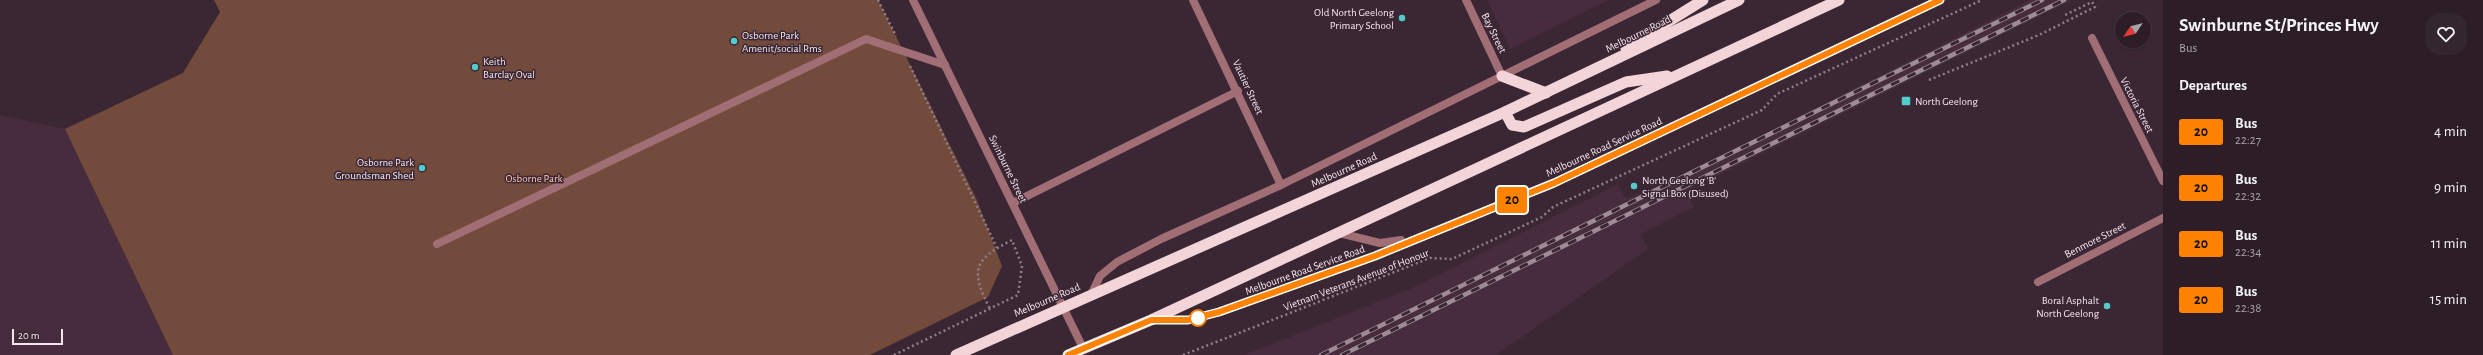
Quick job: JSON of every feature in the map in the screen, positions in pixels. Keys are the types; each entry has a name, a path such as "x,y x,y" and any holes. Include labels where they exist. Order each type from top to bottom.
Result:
{"highway":[{"path":"1579,76 1703,0"},
{"name":"Melbourne Road","path":"956,355 1505,112 1739,0"},
{"path":"1068,355 1151,320 1839,0"},
{"path":"1505,112 1512,124 1524,127 1626,82 1680,74"},
{"path":"1502,76 1546,93"}],"street":[{"name":"Swinburne Street","path":"913,0 1083,348"},
{"name":"Vautier Street","path":"1193,0 1282,185"},
{"name":"Bay Street","path":"1466,0 1502,76"},
{"path":"1092,295 1100,276 1116,262 1161,239 1282,185 1656,0"},
{"name":"Melbourne Road Service Road","path":"1151,320 1188,320 1219,312 1311,280 1554,183 1940,0"},
{"name":"Victoria Street","path":"2092,38 2163,181"},
{"path":"437,244 866,39 945,65"},
{"path":"1012,203 1238,91"},
{"name":"Benmore Street","path":"2038,282 2163,218"},
{"path":"1339,233 1380,243 1418,237"}],"path":[{"path":"878,0 997,248"},
{"name":"Vietnam Veterans Avenue of Honour","path":"1183,355 1430,258 1452,259 1542,217 1553,207 1762,110 1777,94 1982,0"},
{"path":"1929,80 2039,35 2095,8 2092,2 2065,15"},
{"path":"894,355 990,309 1018,295 1022,281 1019,254 1012,240 989,252 980,262 978,274 980,288 990,309"}],"shaded area":[{"path":"1487,0 1609,0 1510,49"},
{"path":"2030,0 2072,0 1686,191 1694,207 1641,234 1648,249 1496,355 1244,355 1412,288 1618,184 1626,199 1681,176"},
{"path":"0,115 65,129 173,355 0,355"}],"green space":[{"name":"Osborne Park","path":"214,0 878,0 976,198 1002,266 988,297 870,355 173,355 65,129 183,73 220,12"}],"railway":[{"path":"1321,355 2042,0"},
{"path":"1342,355 2064,0"}],"bus line":[{"name":"20","path":"1068,355 1151,320 1188,320 1219,312 1262,298 1375,256 1418,237 1554,183 1940,0"}],"place":[{"name":"Old North Geelong Primary School","path":"1402,18"},
{"name":"Osborne Park Amenit/social Rms","path":"734,41"},
{"name":"Keith Barclay Oval","path":"475,67"},
{"name":"North Geelong","path":"1906,101"},
{"name":"Osborne Park Groundsman Shed","path":"422,168"},
{"name":"North Geelong 'B' Signal Box (Disused)","path":"1634,186"},
{"name":"Boral Asphalt North Geelong","path":"2107,306"}]}
